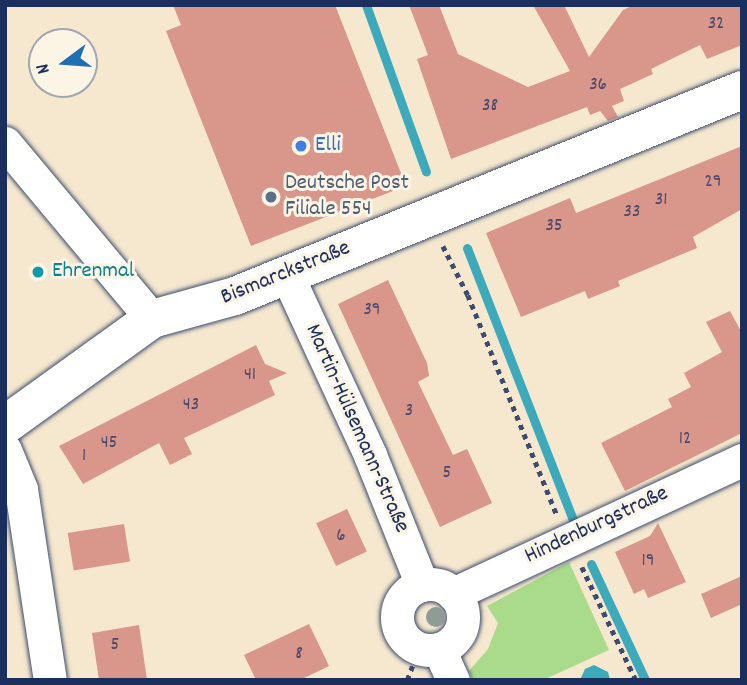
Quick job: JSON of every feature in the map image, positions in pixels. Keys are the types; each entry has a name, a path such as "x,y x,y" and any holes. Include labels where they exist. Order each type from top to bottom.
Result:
{"main road":[{"name":"Bismarckstraße","path":"5,425 152,318 213,303 287,275 742,90"}],"street":[{"path":"5,143 152,318"},
{"name":"Martin-Hülsemann-Straße","path":"287,275 370,455 438,589"},
{"path":"5,450 21,489 50,680"},
{"name":"Hindenburgstraße","path":"438,589 567,540 742,460"},
{"path":"438,589 463,614 462,626 449,644 439,649 410,643 398,626 405,596 438,589"},
{"path":"439,649 453,680"}],"path":[{"path":"427,216 468,295 567,540 636,680"}],"green space":[{"path":"569,562 609,650 543,680 473,680 469,671 488,649 498,623 487,606"}],"water":[{"path":"594,665 608,672 610,680 580,680 585,669"}],"building":[{"name":"Elli","path":"173,5 335,5 406,186 251,246 166,31 181,25"},
{"path":"409,5 439,5 458,54 528,87 570,71 533,5 564,5 589,57 623,10 634,5 742,5 742,45 707,59 700,45 651,69 653,74 620,89 624,101 612,106 618,117 608,121 600,111 590,115 587,107 451,159 417,59 428,55"},
{"path":"742,146 742,209 693,237 697,248 618,281 620,286 588,299 585,291 521,317 486,233 570,198 576,213"},
{"path":"388,280 427,363 429,376 418,382 453,455 467,449 492,503 440,527 338,304"},
{"path":"730,311 742,333 742,433 625,491 601,443 672,407 668,399 691,387 684,373 722,352 706,322"},
{"path":"256,345 265,364 287,373 269,381 275,395 184,438 192,454 170,465 159,443 83,484 59,446"},
{"path":"347,509 367,552 336,566 316,523"},
{"path":"658,523 686,582 648,598 644,589 634,594 615,552 650,536"},
{"path":"124,524 130,562 74,570 68,533"},
{"path":"742,576 742,604 711,618 701,594"},
{"path":"309,624 329,666 300,680 256,680 244,655"},
{"path":"139,625 147,680 99,680 92,633"}],"waterway":[{"path":"366,5 426,172"},
{"path":"467,248 574,522"},
{"path":"591,564 645,680"}],"place":[{"name":"Elli","path":"301,146"},
{"name":"Deutsche Post Filiale 554","path":"271,197"},
{"name":"Ehrenmal","path":"38,272"}]}
